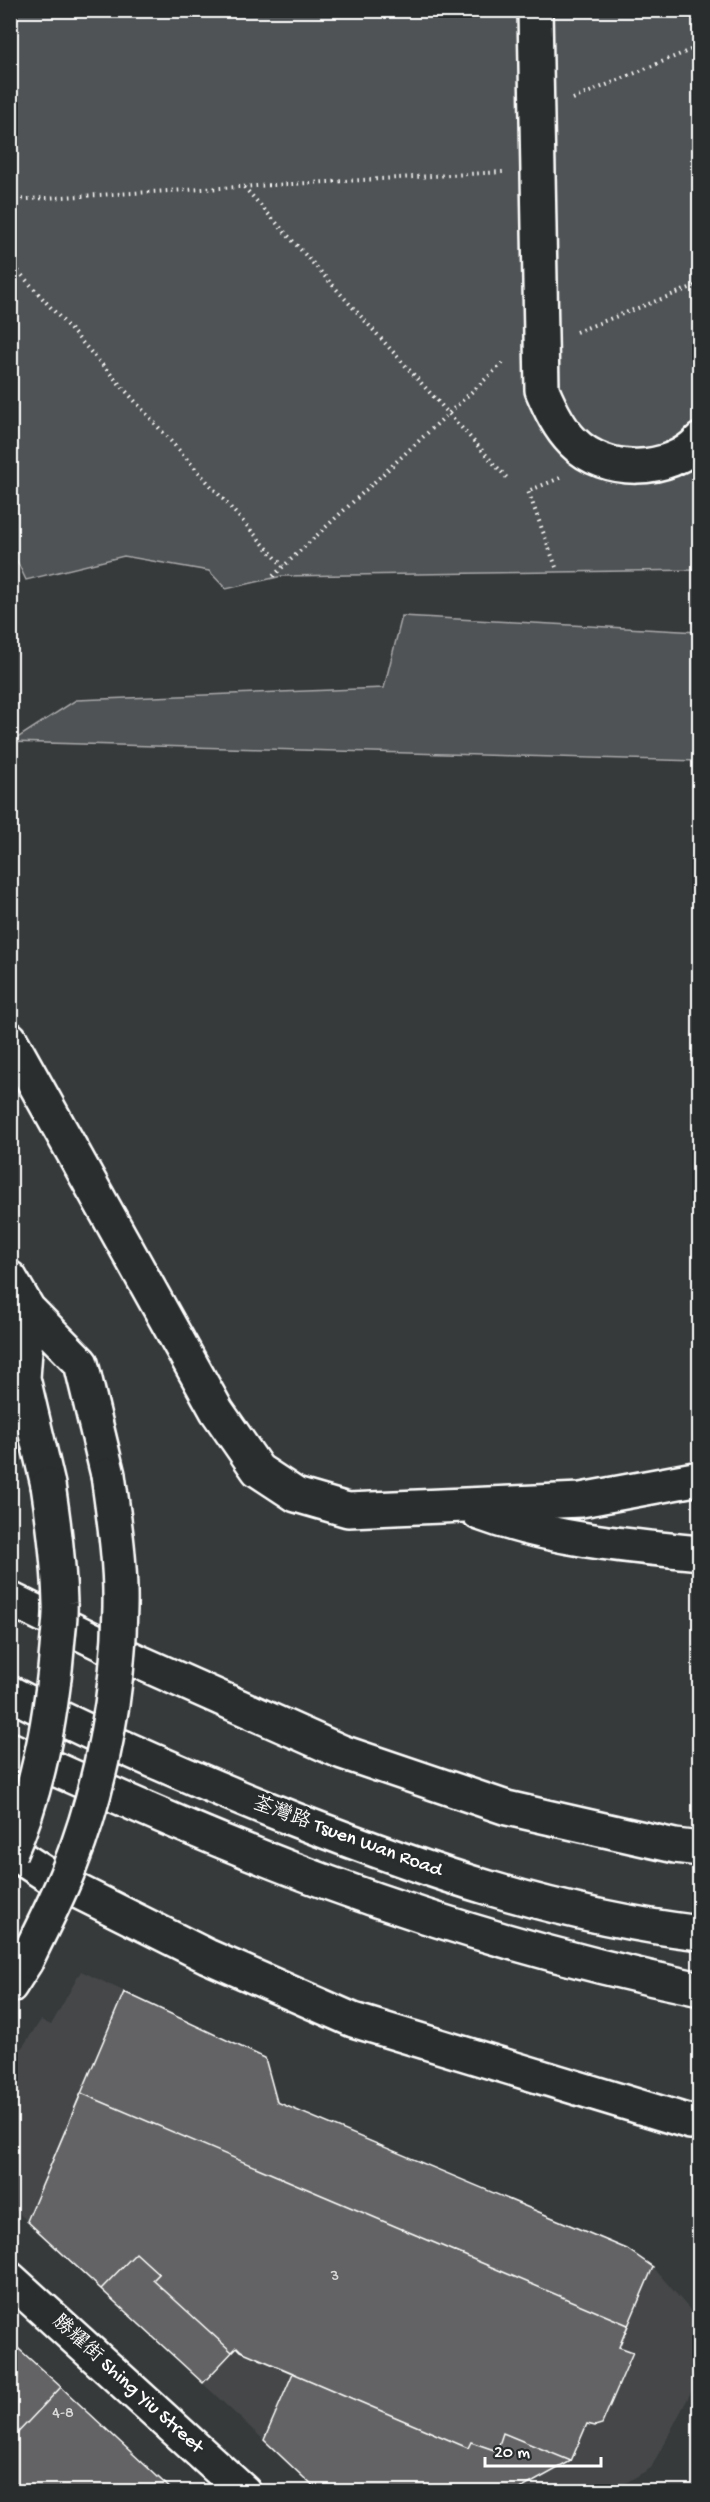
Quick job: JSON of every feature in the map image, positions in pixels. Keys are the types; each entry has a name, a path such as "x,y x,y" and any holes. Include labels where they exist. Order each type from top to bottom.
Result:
{"main road":[{"path":"535,10 539,338 542,390 551,412 573,442 584,452 602,461 618,466 660,463 678,455 699,440"},
{"path":"10,1039 217,1411 258,1470 296,1495 348,1510 581,1500 699,1478"},
{"path":"10,1278 28,1309 81,1363 108,1475 117,1542 120,1607 115,1678 101,1766 87,1820 70,1866 18,1973"},
{"path":"28,1309 22,1378 48,1485 57,1548 60,1606 55,1672 42,1754 29,1802 10,1852 55,1880 207,1956 353,2020 696,2125"},
{"path":"457,1505 502,1522 603,1544 699,1553"},
{"path":"10,1599 137,1661 342,1752 507,1808 675,1846 699,1849"},
{"name":"荃灣路 Tsuen Wan Road","path":"10,1692 230,1794 418,1866 564,1910 648,1927 699,1933"},
{"path":"10,1749 171,1820 360,1894 425,1916 564,1956 699,1989"},
{"name":"勝耀街 Shing Yiu Street","path":"10,2278 244,2492"}],"path":[{"path":"536,114 699,46"},
{"path":"10,200 537,170"},
{"path":"243,186 507,478"},
{"path":"10,262 283,566"},
{"path":"273,576 448,413 539,338 699,284"},
{"path":"556,567 528,491 602,461"}],"shaded area":[{"path":"10,11 699,11 699,570 282,576 226,589 209,571 124,556 26,580 10,546"},
{"path":"402,616 699,632 699,761 11,742 76,700 384,688"},
{"path":"81,1971 265,2058 277,2102 627,2249 653,2267 697,2318 699,2368 697,2381 651,2468 612,2491 319,2491 11,2206 10,2065 41,2020 51,2025"}],"building":[{"path":"124,1992 265,2058 277,2102 627,2249 653,2267 619,2347 633,2352 602,2424 595,2426 587,2424 571,2461 515,2492 319,2492 264,2440 293,2373 241,2351 237,2347 203,2383 27,2221"},
{"path":"81,2093 628,2325 619,2347 633,2352 602,2424 595,2426 587,2424 571,2461 503,2433 497,2451 471,2442 468,2448 241,2351 237,2347 232,2352 153,2280 159,2274 136,2253 101,2289 27,2221"},
{"path":"10,2341 61,2387 174,2492 10,2492"},
{"path":"61,2387 174,2492 10,2492 10,2441"}]}
